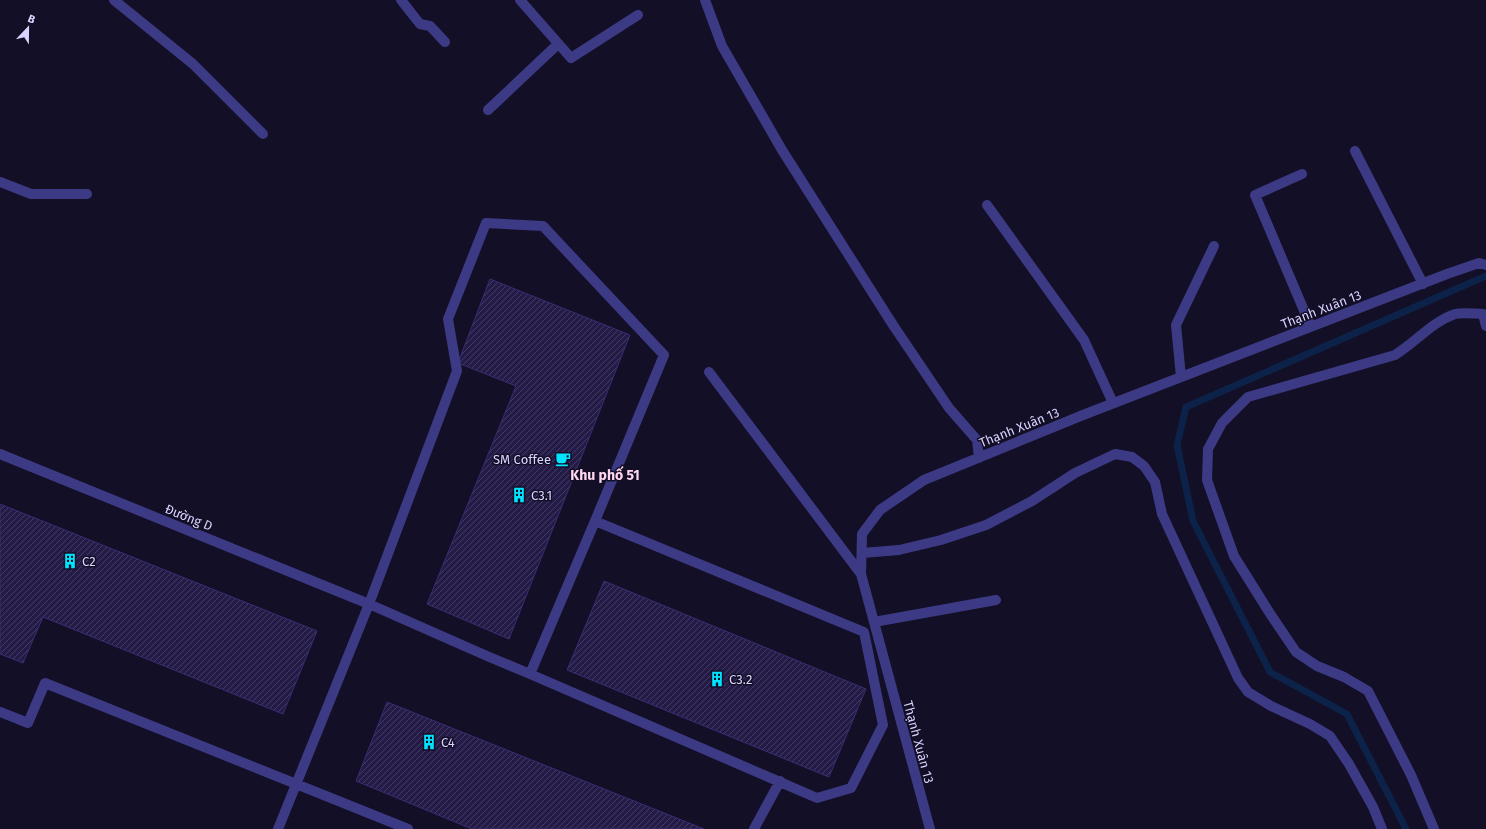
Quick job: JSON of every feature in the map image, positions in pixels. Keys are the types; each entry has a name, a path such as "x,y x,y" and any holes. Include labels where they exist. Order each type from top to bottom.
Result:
{"street":[{"path":"114,0 193,64 263,134"},
{"path":"401,0 420,24 430,26 445,42"},
{"path":"520,0 571,58 638,15"},
{"path":"705,0 722,46 782,150 893,325 944,402 977,440 979,458"},
{"path":"488,110 558,44"},
{"path":"1355,151 1423,284"},
{"path":"1302,174 1255,195 1311,327"},
{"path":"0,182 31,194 88,194"},
{"path":"987,205 1084,340 1113,403"},
{"path":"278,829 369,604 458,371 448,319 486,223 543,226 664,356 530,674"},
{"path":"1181,377 1176,325 1214,246"},
{"name":"Thạnh Xuân 13","path":"930,829 861,574 862,534 880,510 924,480 1113,403 1479,263 1486,265"},
{"path":"1434,829 1411,775 1368,691 1344,677 1317,666 1296,652 1234,556 1207,480 1208,449 1222,424 1248,397 1395,355 1406,349 1434,325 1456,314 1485,315 1486,326"},
{"path":"709,372 861,574"},
{"name":"Đường D","path":"0,454 369,604 817,798 851,788 883,725 864,632 595,521"},
{"path":"862,553 899,550 941,540 986,525 1032,501 1075,473 1115,454 1132,457 1144,466 1155,482 1162,514 1238,678 1248,692 1271,706 1310,724 1330,736 1349,764 1373,806 1382,829"},
{"path":"874,622 996,600"},
{"path":"0,712 28,723 45,683 297,783 408,829"},
{"path":"754,829 780,781"}],"building":[{"name":"С3.1","path":"490,279 630,335 509,639 427,604 516,386 458,363"},
{"name":"С2","path":"0,504 317,631 283,714 43,617 23,663 0,654"},
{"name":"C3.2","path":"604,581 866,689 829,777 567,670"},
{"name":"C4","path":"387,702 704,829 472,829 356,781"}],"waterway":[{"path":"1406,829 1347,714 1270,672 1193,521 1177,445 1186,407 1486,276"}],"place":[{"name":"SM Coffee","path":"563,459"},
{"name":"С3.1","path":"519,495"},
{"name":"С2","path":"70,561"},
{"name":"C3.2","path":"717,679"},
{"name":"C4","path":"429,742"}],"district":[{"name":"Khu phố 51","path":"605,475"}]}
